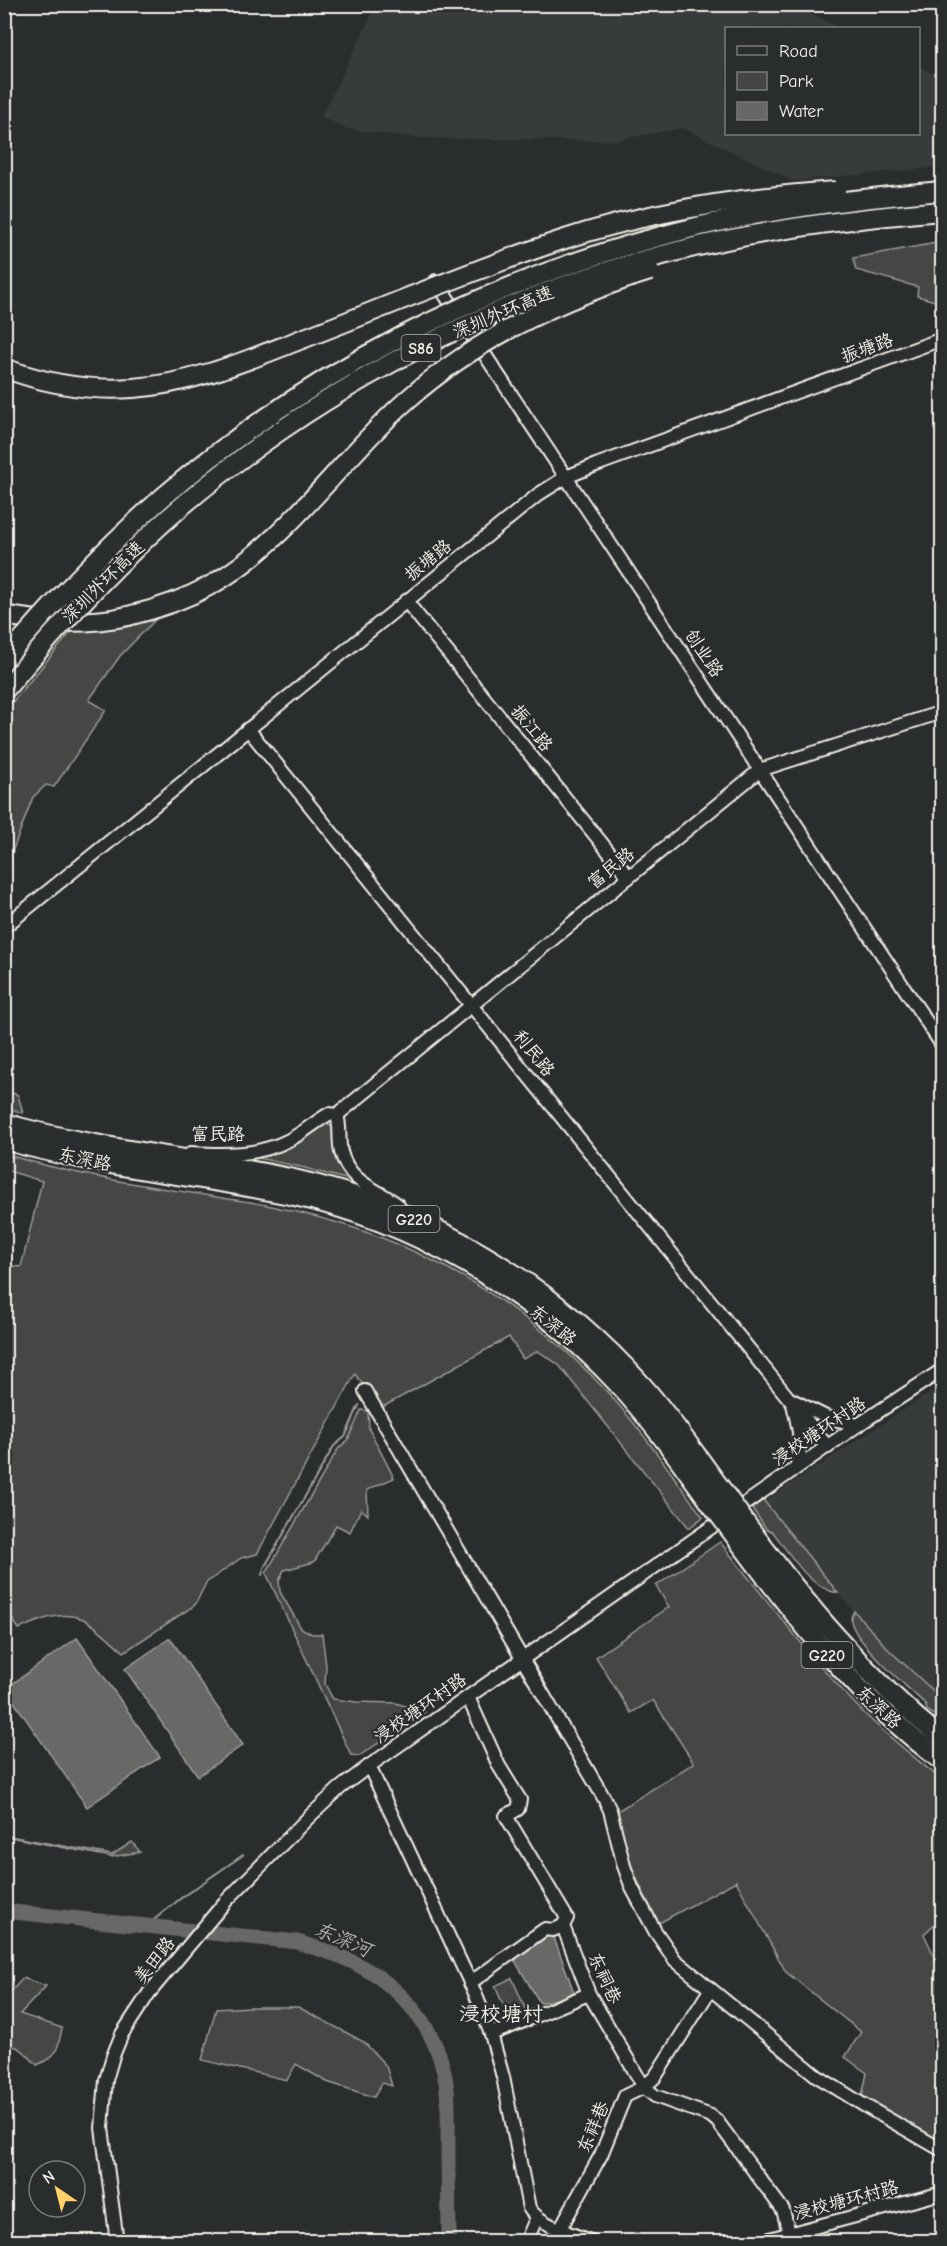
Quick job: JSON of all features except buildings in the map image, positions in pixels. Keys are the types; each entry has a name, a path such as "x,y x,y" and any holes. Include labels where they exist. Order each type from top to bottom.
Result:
{"highway":[{"path":"4,368 45,381 89,388 134,388 177,382 262,355 545,245 620,222 678,209 753,198 906,187 942,189"},
{"name":"深圳外环高速","path":"4,660 100,556 164,497 208,461 302,395 428,324 490,295 562,267 671,233 793,208 942,189"},
{"name":"深圳外环高速","path":"4,691 83,600 181,507 266,441 357,384 460,329 576,282 703,245 833,222 942,211"},
{"path":"4,615 67,623 102,621 154,609 191,595 214,583 246,561 284,527 362,442 404,402 449,366 504,331 562,303 623,280 733,247 833,222"},
{"name":"东深路","path":"4,1123 65,1138 296,1180 364,1199 406,1215 450,1236 498,1264 544,1295 613,1354 643,1387 738,1526 789,1608 831,1659 879,1707 942,1761"},
{"name":"东深路","path":"4,1140 108,1164 292,1196 380,1222 441,1251 517,1296 585,1351 645,1415 718,1499"},
{"name":"东深路","path":"738,1526 790,1582 838,1641 890,1694 942,1739"}],"street":[{"name":"创业路","path":"436,281 942,1045"},
{"name":"振塘路","path":"4,927 539,494 566,477 942,339"},
{"name":"振江路","path":"406,602 629,877"},
{"name":"富民路","path":"161,1156 180,1152 233,1154 257,1151 290,1139 329,1114 337,1115 760,770 942,712"},
{"name":"利民路","path":"248,729 828,1446"},
{"path":"337,1115 341,1153 348,1168 365,1186 396,1204 406,1215"},
{"name":"浸校塘环村路","path":"537,2217 531,2212 528,2204 503,2077 491,2034 470,1983 369,1766 858,1425 942,1370"},
{"path":"365,1392 604,1798 610,1810 632,1888 655,1931 675,1960 817,2076 942,2151"},
{"name":"利民路","path":"792,1400 826,1417 858,1425"},
{"name":"利民路","path":"792,1400 801,1441 801,1452 796,1468"},
{"name":"东祠巷","path":"468,1697 499,1766 520,1800 518,1809 506,1816 567,1918 563,1926 589,1994 644,2087"},
{"name":"美田路","path":"117,2241 102,2128 106,2080 122,2034 165,1974 225,1902 318,1809 369,1766"},
{"path":"470,1983 545,1929 553,1930 563,1926"},
{"name":"东祥巷","path":"555,2241 602,2155 625,2096 644,2087 655,2077 710,1990"},
{"path":"491,2034 536,2018 552,2008 589,1994"},
{"path":"644,2087 656,2096 711,2116 717,2121 783,2210 789,2233"},
{"name":"浸校塘环村路","path":"758,2241 942,2193"},
{"path":"526,2241 537,2217 560,2229 593,2241"}],"shaded area":[{"path":"377,4 792,5 839,27 725,27 725,135 920,135 920,67 942,78 942,167 793,181 683,128 611,141 418,138 347,129 321,117"},
{"path":"942,1385 942,1699 888,1649 838,1593 764,1501"}],"green space":[{"path":"942,242 942,303 917,296 918,287 856,270 853,258"},
{"path":"155,620 120,656 89,700 106,710 54,787 46,785 33,797 11,855 10,878 5,887 5,711 71,632"},
{"path":"4,1090 18,1095 23,1113 5,1108"},
{"path":"326,1122 333,1128 336,1160 349,1180 253,1157"},
{"path":"5,1154 31,1162 140,1185 266,1205 315,1216 384,1239 443,1266 521,1315 545,1333 590,1374 635,1424 703,1517 689,1528 558,1364 538,1351 523,1359 509,1337 381,1408 355,1374 257,1554 241,1558 206,1583 195,1605 124,1652 93,1625 75,1616 51,1617 19,1629 4,1606 4,1265 21,1267 42,1181 5,1170"},
{"path":"361,1410 368,1411 369,1429 394,1478 367,1490 368,1515 361,1509 350,1532 336,1525 314,1562 284,1570 279,1581 280,1592 301,1628 312,1634 322,1634 326,1666 325,1684 333,1699 396,1703 425,1712 359,1756 351,1755 266,1573 338,1449 348,1440"},
{"path":"763,1500 838,1593 827,1590 809,1577 772,1531 767,1530 752,1508"},
{"path":"720,1542 823,1668 859,1708 942,1780 942,1917 924,1934 942,1973 942,2143 862,2096 867,2073 845,2057 861,2032 786,1972 736,1881 659,1923 625,1850 620,1834 619,1810 694,1763 653,1700 631,1713 596,1657 669,1607 656,1586"},
{"path":"854,1611 888,1649 942,1699 942,1721 927,1710 925,1704 884,1666 856,1633 851,1622"},
{"path":"4,1835 112,1855 132,1842 140,1852 111,1857"},
{"path":"23,1978 46,1986 20,2014 62,2028 56,2051 37,2065 19,2048 5,2045 5,1995 8,1995"},
{"path":"512,1978 526,2010 509,2018 495,1986"},
{"path":"298,2007 364,2042 386,2066 392,2086 382,2083 374,2097 327,2082 296,2064 287,2080 202,2060 216,2009"}],"water":[{"path":"77,1638 160,1757 87,1807 5,1689"},
{"path":"170,1638 243,1745 198,1776 125,1669"},
{"path":"553,1935 575,1995 540,2003 515,1961 546,1937"}],"waterway":[{"path":"262,1575 334,1446 345,1437 359,1405"},
{"path":"146,1926 185,1895 243,1855"},
{"name":"东深河","path":"4,1911 297,1942 346,1959 379,1978 408,2003 420,2018 430,2034 444,2070 448,2104 449,2242"}],"district":[{"name":"浸校塘村","path":"501,2014"}]}
